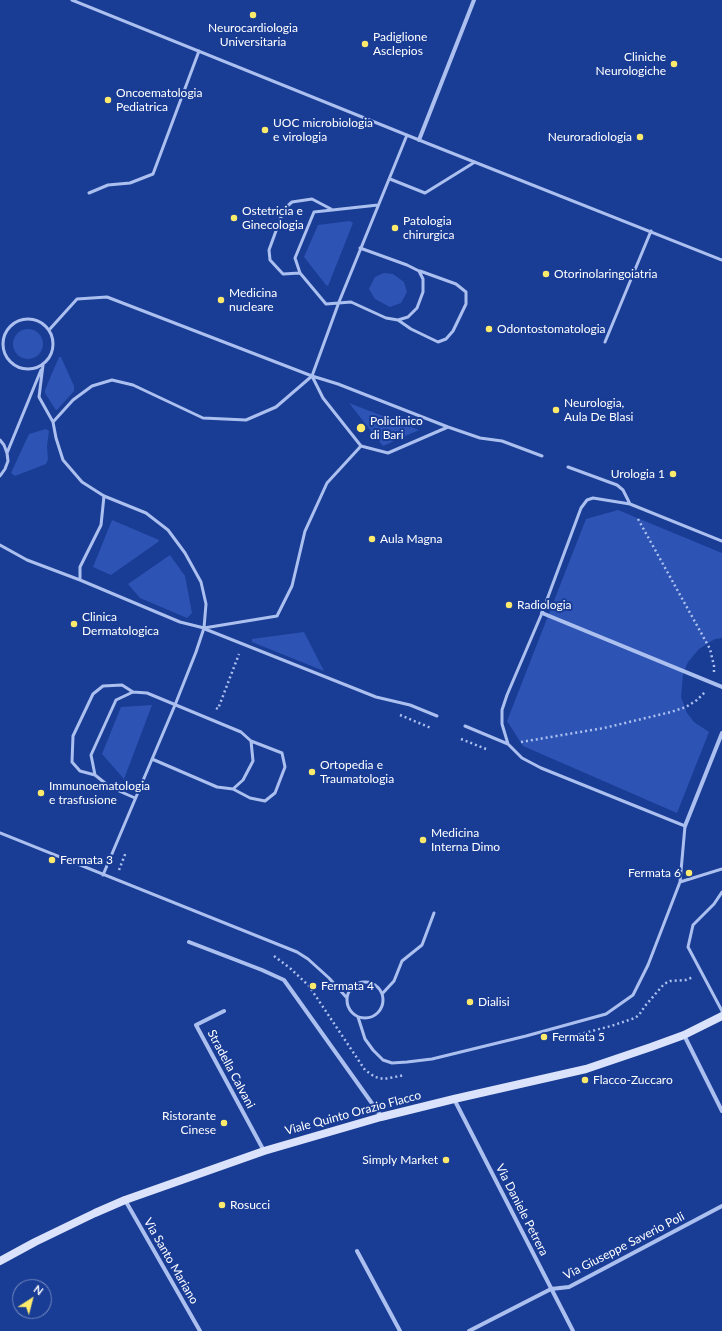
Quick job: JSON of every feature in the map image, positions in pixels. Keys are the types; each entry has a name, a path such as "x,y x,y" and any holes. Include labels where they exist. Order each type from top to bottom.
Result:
{"street":[{"path":"419,140 474,0"},
{"path":"542,613 722,687"},
{"path":"685,826 722,733"},
{"path":"189,942 284,980 381,1117"},
{"name":"Stradella Calvani","path":"224,1011 196,1025 264,1151"},
{"name":"Viale Quinto Orazio Flacco","path":"0,1261 48,1235 125,1200 264,1151 381,1117 586,1069 651,1048 684,1035 722,1016"},
{"path":"684,1035 722,1111"},
{"name":"Via Daniele Petrera","path":"454,1099 573,1331"},
{"name":"Via Santo Mariano","path":"125,1200 200,1331"},
{"name":"Via Giuseppe Saverio Poli","path":"469,1331 551,1289 569,1287 722,1206"},
{"path":"357,1251 400,1331"}],"lane":[{"path":"72,0 722,260"},
{"path":"89,193 108,185 130,183 153,174 199,51"},
{"path":"53,422 73,400 92,386 112,380 133,385 203,418 246,420 276,407 312,376 360,248 390,179 407,135"},
{"path":"390,179 425,193 475,162"},
{"path":"300,273 283,274 270,260 269,250 284,209 292,202 312,199 331,209"},
{"path":"360,248 456,284 466,292 466,304 454,331 446,339 438,342 411,329 398,320 386,318 351,302 326,304 300,273 295,258 314,212 378,205"},
{"path":"605,342 651,231"},
{"path":"398,320 408,317 417,308 423,292 423,279 419,271"},
{"path":"49,330 77,299 107,297 312,376 338,384 448,428 480,438 502,441 542,456"},
{"path":"7,453 54,345 49,330 36,320 20,320 7,329 2,344 5,356 13,365 20,369 28,370 36,369 44,365"},
{"path":"44,365 39,397 53,422 63,460 82,482 104,496 146,513 168,530 185,553 201,582 206,604 204,628 196,652 103,875"},
{"path":"312,376 324,398 361,446 388,453 448,428"},
{"path":"0,440 4,445 8,461 0,476"},
{"path":"204,628 277,616 292,586 305,531 327,483 361,446"},
{"path":"568,466 617,485 623,490 630,504"},
{"path":"80,580 80,567 101,525 104,496"},
{"path":"508,744 502,724 502,710 542,613 581,508 587,500 593,498 630,504 722,541"},
{"path":"0,545 27,560 80,580 180,622 204,628 376,696 410,705 437,716"},
{"path":"135,798 110,787 95,775 80,771 72,762 73,736 93,694 103,686 122,685 133,692 147,693 241,732 251,741 282,753 285,766 275,793 265,801 250,798 233,789 217,787 152,759"},
{"path":"95,775 91,756 116,700 133,692"},
{"path":"0,833 297,952 308,959 329,978 347,998 349,1009 358,1017 365,1039 383,1060 392,1063 432,1059 526,1036 606,1014 633,995 648,964 680,882 685,826 541,768 522,758 508,744 465,726"},
{"path":"233,789 243,780 253,761 251,741"},
{"path":"680,882 722,869"},
{"path":"722,892 714,904 693,925 688,947 722,1011"},
{"path":"382,994 394,981 402,961 422,945 434,913"},
{"path":"347,998 352,987 363,982 369,982 375,985 382,994 384,1000 383,1006 376,1015 364,1018 358,1017"}],"path":[{"path":"508,744 604,728 671,712 686,707 696,700 713,683 714,666 710,649 630,504"},
{"path":"415,722 431,728"},
{"path":"462,739 487,749"},
{"path":"267,953 274,956 291,969 309,986 365,1070 375,1077 384,1079 407,1074"},
{"path":"566,1038 635,1018 639,1016 645,1006 664,984 670,981 686,980 702,974"}],"shaded area":[{"path":"350,221 353,223 328,286 304,257 318,225"},
{"path":"384,273 393,274 404,282 407,292 401,303 390,307 375,299 369,289 375,277"},
{"path":"28,329 39,333 43,344 39,355 28,359 17,355 13,344 17,333"},
{"path":"59,357 61,357 74,386 74,391 57,410 45,393 45,390"},
{"path":"349,403 419,430 383,446"},
{"path":"46,429 49,431 47,446 48,459 46,464 15,476 11,473 29,434"},
{"path":"618,510 722,553 722,638 715,639 699,649 688,662 683,674 681,697 687,713 694,722 709,732 677,813 523,746 507,721 586,519"},
{"path":"112,520 159,540 111,575 93,567"},
{"path":"170,555 185,576 192,613 187,618 140,598 128,584"},
{"path":"304,632 324,671 252,642 252,639"},
{"path":"152,705 124,779 102,754 121,707"}],"place":[{"name":"Neurocardiologia Universitaria","path":"253,15"},
{"name":"Padiglione Asclepios","path":"365,44"},
{"name":"Cliniche Neurologiche","path":"674,64"},
{"name":"Oncoematologia Pediatrica","path":"108,100"},
{"name":"UOC microbiologia e virologia","path":"265,130"},
{"name":"Neuroradiologia","path":"640,137"},
{"name":"Ostetricia e Ginecologia","path":"234,218"},
{"name":"Patologia chirurgica","path":"395,228"},
{"name":"Otorinolaringoiatria","path":"546,274"},
{"name":"Medicina nucleare","path":"221,300"},
{"name":"Odontostomatologia","path":"489,329"},
{"name":"Neurologia, Aula De Blasi","path":"556,410"},
{"name":"Policlinico di Bari","path":"361,428"},
{"name":"Urologia 1","path":"673,474"},
{"name":"Aula Magna","path":"372,539"},
{"name":"Radiologia","path":"509,605"},
{"name":"Clinica Dermatologica","path":"74,624"},
{"name":"Ortopedia e Traumatologia","path":"312,772"},
{"name":"Immunoematologia e trasfusione","path":"41,793"},
{"name":"Medicina Interna Dimo","path":"423,840"},
{"name":"Fermata 3","path":"52,860"},
{"name":"Fermata 6","path":"689,873"},
{"name":"Fermata 4","path":"313,986"},
{"name":"Dialisi","path":"470,1002"},
{"name":"Fermata 5","path":"544,1037"},
{"name":"Flacco-Zuccaro","path":"585,1080"},
{"name":"Ristorante Cinese","path":"224,1123"},
{"name":"Simply Market","path":"446,1160"},
{"name":"Rosucci","path":"222,1205"}]}
